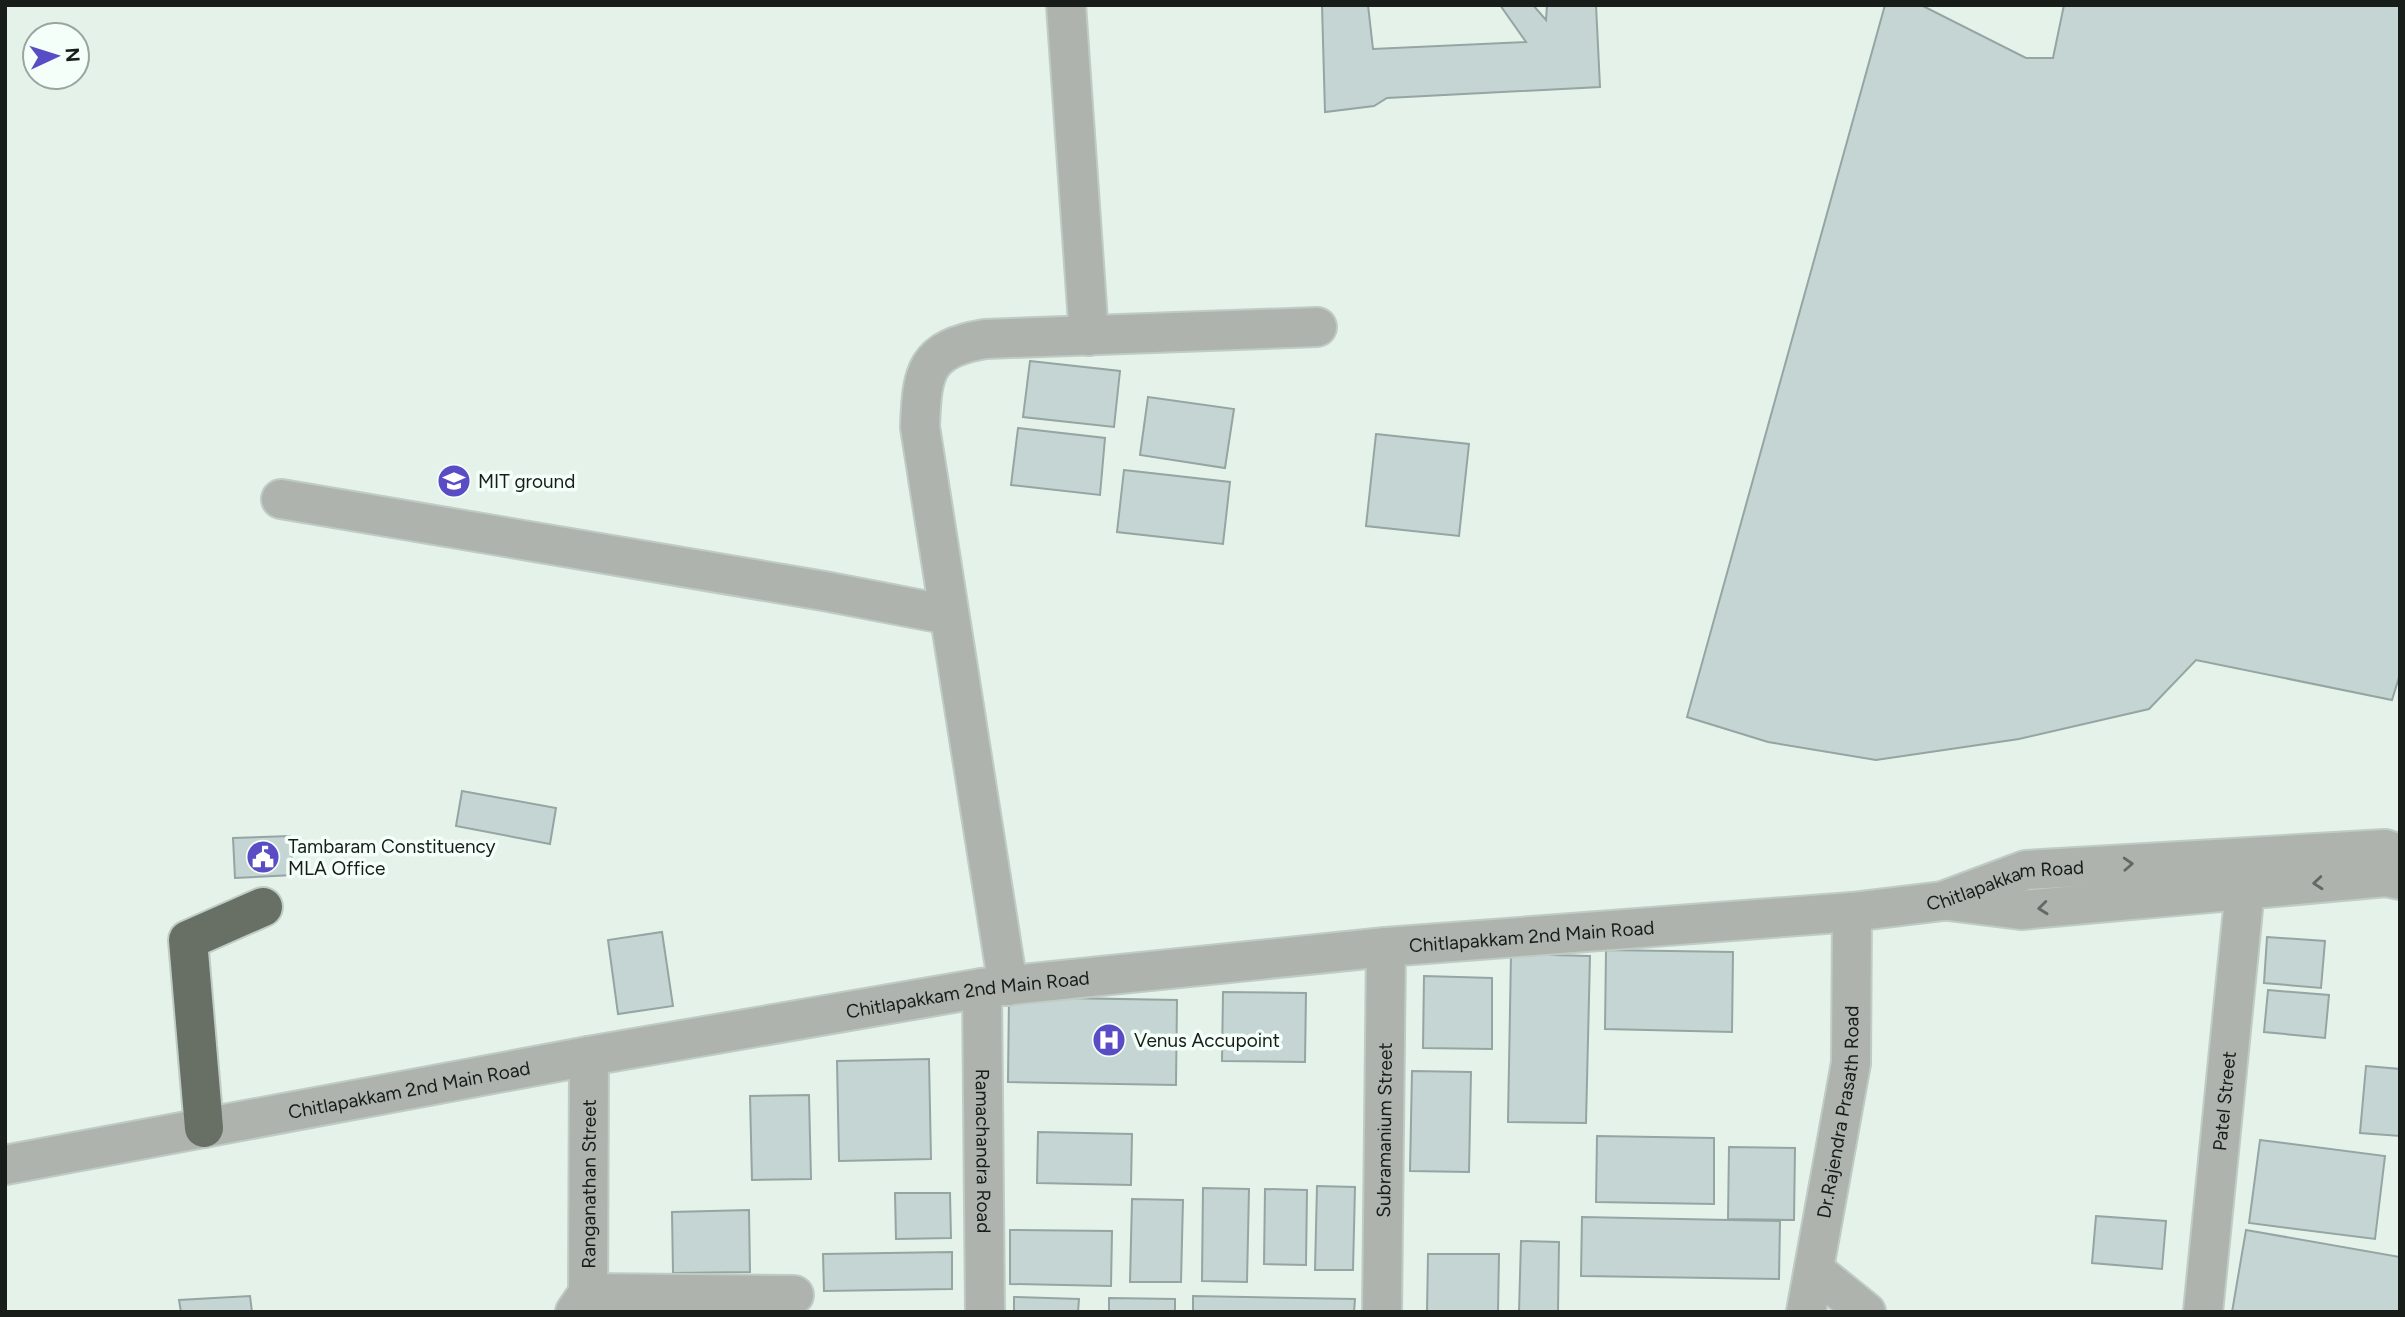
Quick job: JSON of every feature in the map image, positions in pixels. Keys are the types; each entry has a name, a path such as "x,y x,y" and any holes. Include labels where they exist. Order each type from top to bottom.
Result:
{"highway":[{"path":"204,1128 188,940 263,907"}],"street":[{"path":"1066,5 1089,335"},
{"name":"Ramachandra Road","path":"985,1312 995,987 949,615 919,427 921,389 934,359 960,343 985,339 1317,327"},
{"path":"281,499 824,591 949,615"},
{"name":"Chitlapakkam Road","path":"1943,901 2021,910 2245,889 2395,862"},
{"name":"Chitlapakkam Road","path":"1943,901 2026,870 2395,862"},
{"name":"Patel Street","path":"2203,1312 2245,889"},
{"name":"Chitlapakkam 2nd Main Road","path":"5,1165 589,1056 995,987 1386,947 1852,912 1943,901"},
{"name":"Dr.Rajendra Prasath Road","path":"1806,1312 1851,1063 1852,912"},
{"name":"Subramanium Street","path":"1382,1312 1386,947"},
{"name":"Ranganathan Street","path":"584,1306 589,1056"},
{"path":"1814,1270 1866,1312"},
{"path":"584,1306 794,1295"}],"building":[{"path":"1322,5 1368,5 1373,49 1526,42 1500,5 1533,5 1546,20 1547,5 1596,5 1600,87 1387,98 1374,106 1325,112"},
{"path":"1885,5 1921,5 2026,58 2053,58 2064,5 2400,5 2400,674 2392,700 2196,660 2149,709 2019,739 1876,760 1768,742 1687,717"},
{"path":"1030,361 1120,371 1114,427 1023,417"},
{"path":"1148,397 1234,409 1225,468 1140,455"},
{"path":"1018,428 1105,438 1100,495 1011,485"},
{"path":"1376,434 1469,444 1459,536 1366,526"},
{"path":"1124,470 1230,482 1223,544 1117,532"},
{"path":"462,791 556,808 550,844 456,826"},
{"name":"Tambaram Constituency MLA Office","path":"290,836 293,875 235,878 233,838"},
{"path":"662,932 673,1006 618,1014 608,940"},
{"path":"2267,937 2325,941 2321,988 2264,983"},
{"path":"1606,950 1733,952 1732,1032 1605,1029"},
{"path":"1511,954 1590,956 1586,1123 1508,1122"},
{"path":"1424,976 1492,978 1492,1049 1423,1048"},
{"path":"2268,990 2329,995 2325,1038 2264,1032"},
{"path":"1223,992 1306,993 1305,1062 1222,1061"},
{"path":"1009,997 1177,1000 1176,1085 1008,1082"},
{"path":"929,1059 931,1159 839,1161 837,1061"},
{"path":"2366,1066 2400,1069 2400,1136 2360,1133"},
{"path":"1412,1071 1471,1072 1469,1172 1410,1171"},
{"path":"809,1095 811,1179 752,1180 750,1096"},
{"path":"1038,1132 1132,1134 1131,1185 1037,1183"},
{"path":"1597,1136 1714,1138 1714,1204 1596,1202"},
{"path":"2260,1140 2385,1156 2375,1239 2249,1223"},
{"path":"1729,1147 1795,1148 1794,1220 1728,1219"},
{"path":"1317,1186 1355,1187 1353,1270 1315,1270"},
{"path":"1203,1188 1249,1189 1247,1282 1202,1281"},
{"path":"1265,1189 1307,1190 1306,1265 1264,1264"},
{"path":"895,1193 950,1193 951,1238 896,1239"},
{"path":"1132,1199 1183,1200 1181,1282 1130,1282"},
{"path":"749,1210 750,1272 673,1273 672,1212"},
{"path":"2096,1216 2166,1221 2162,1269 2092,1263"},
{"path":"1582,1217 1780,1221 1779,1279 1581,1276"},
{"path":"1010,1230 1112,1231 1111,1286 1010,1284"},
{"path":"2246,1230 2400,1257 2400,1312 2232,1312"},
{"path":"1521,1241 1559,1242 1558,1312 1519,1312"},
{"path":"952,1252 952,1289 824,1291 823,1254"},
{"path":"1428,1254 1499,1254 1498,1312 1427,1312"},
{"path":"250,1296 252,1312 181,1312 179,1300"},
{"path":"1193,1296 1355,1299 1354,1312 1193,1312"},
{"path":"1014,1297 1079,1299 1078,1312 1014,1312"},
{"path":"1109,1298 1175,1299 1175,1312 1109,1312"}],"place":[{"name":"MIT ground","path":"454,481"},
{"name":"Tambaram Constituency MLA Office","path":"263,857"},
{"name":"Venus Accupoint","path":"1109,1040"}]}
